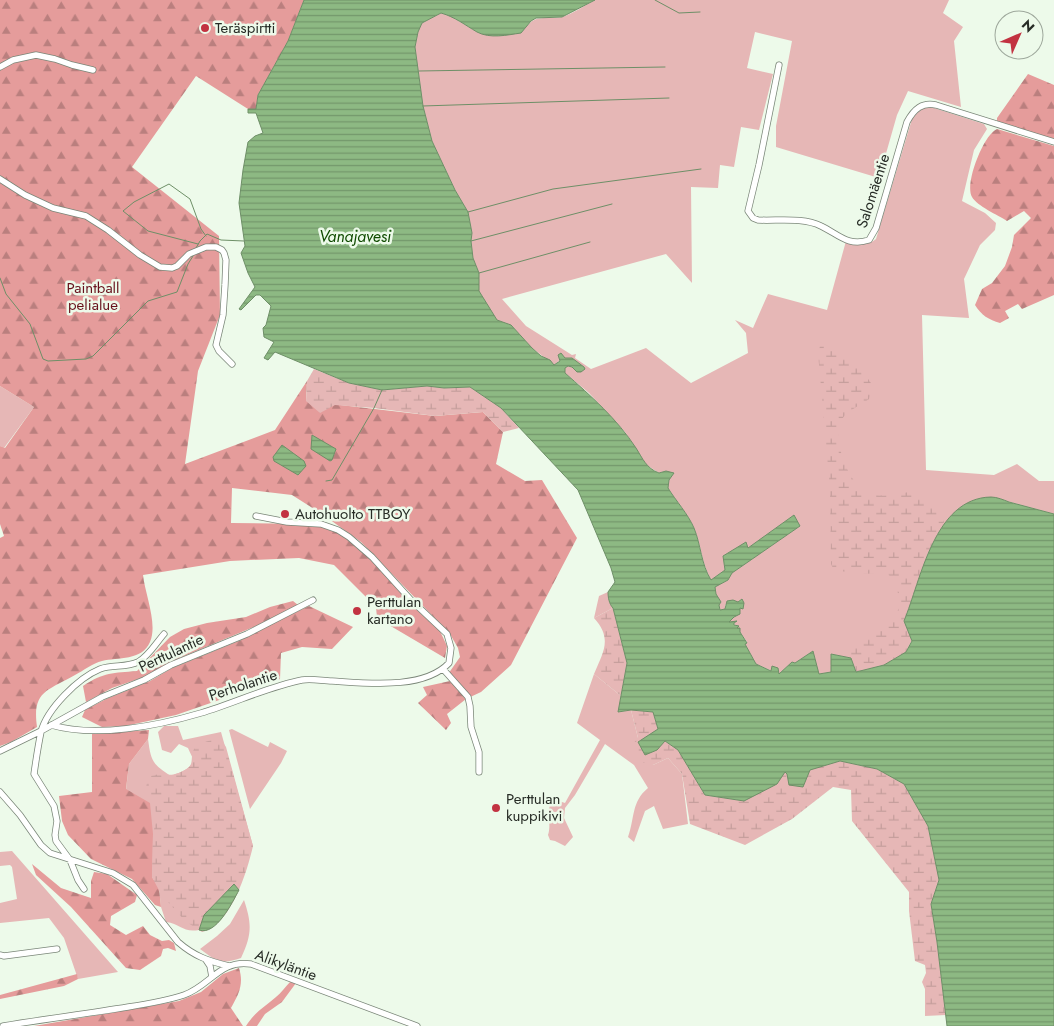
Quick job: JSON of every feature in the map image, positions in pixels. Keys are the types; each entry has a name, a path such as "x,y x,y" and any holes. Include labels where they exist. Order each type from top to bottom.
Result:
{"street":[{"path":"0,67 13,60 36,55 93,70"},
{"name":"Salomäentie","path":"779,65 748,212 753,218 758,220 793,220 813,223 843,240 856,242 869,240 876,228 907,122 916,109 924,105 936,105 1054,142"},
{"path":"0,179 25,195 53,208 86,216 108,230 144,258 160,267 172,268 177,266 189,254 206,247 216,247 222,250 226,260 225,285 223,315 216,345 219,351 232,364"},
{"path":"256,516 287,522 321,524 338,530 372,557 411,600 444,630 449,641 450,656 449,663 443,669 468,697 471,727 479,752 479,772"},
{"name":"Perttulantie","path":"0,751 41,731 102,697 144,680 170,665 248,634 313,600"},
{"name":"Perttulantie","path":"41,731 50,714 75,684 103,667 131,665 140,661 164,634"},
{"name":"Perholantie","path":"51,725 60,728 119,730 142,727 200,713 260,691 304,680 384,684 416,680 443,669"},
{"path":"41,731 34,774 54,806 57,822 56,841 70,860 73,870 84,889"},
{"path":"0,792 50,853 124,878 133,885 178,942 206,960 229,966"},
{"path":"0,955 57,949"},
{"path":"206,960 210,966 212,977"},
{"name":"Alikyläntie","path":"3,1026 84,1015 172,999 191,993 234,963 251,964 418,1026"}],"green space":[{"name":"Paintball pelialue","path":"0,0 304,0 288,41 258,95 256,109 248,109 196,76 132,167 219,236 220,315 198,371 185,464 275,430 307,381 306,401 435,416 483,412 503,432 496,464 525,481 542,480 577,538 511,665 481,692 466,699 447,714 451,723 446,730 418,703 427,695 423,687 450,681 446,677 460,657 458,648 450,634 361,542 322,514 292,495 232,488 231,523 309,524 330,529 346,538 369,556 421,614 439,629 447,646 445,658 377,618 376,607 334,565 299,558 230,561 143,575 153,627 150,642 146,648 136,655 95,663 49,689 39,699 36,715 37,727 0,746 0,538 4,536 0,524 0,446 5,448 34,407 0,386"},
{"path":"595,0 949,0 943,13 963,27 954,41 961,107 908,91 897,115 879,178 776,147 776,126 792,41 755,32 747,68 773,74 759,130 741,127 734,167 720,165 718,188 691,187 692,283 666,254 502,299 526,326 572,355 576,354 575,358 591,369 646,348 691,383 748,353 746,333 735,320 753,328 768,294 827,310 846,241 865,244 876,239 912,119 920,109 928,106 984,124 987,129 974,150 962,201 985,213 996,223 995,230 980,245 964,279 969,318 922,315 926,470 994,475 1017,464 1039,481 1054,481 1054,514 992,497 928,553 909,608 884,665 831,654 831,672 818,674 813,651 795,663 792,662 779,674 756,664 745,644 747,642 734,623 728,622 740,608 743,609 742,599 725,605 725,609 720,610 719,605 721,602 716,594 715,587 728,580 732,573 800,526 794,515 747,549 746,543 723,556 725,570 711,580 694,528 668,488 669,480 673,474 666,471 659,473 645,464 625,432 589,393 565,373 567,366 575,369 584,367 560,360 554,365 532,348 511,325 497,321 479,291 479,273 473,258 472,233 468,212 455,190 432,141 423,106 415,47 418,31 422,23 441,13 450,16 479,33 528,25 539,18 562,17 575,12"},
{"path":"1028,74 1054,85 1054,140 997,122 997,118"},
{"path":"997,129 1054,146 1054,295 1022,309 1018,304 1005,311 1009,318 1000,323 986,317 975,305 982,289 992,283 1005,266 1014,235 1031,218 1024,211 1007,221 983,207 972,197 970,191 973,171 981,149 986,140"},
{"path":"821,343 856,366 873,386 869,399 848,413 842,419 839,426 838,434 841,454 854,481 862,488 878,495 894,495 915,491 920,493 932,504 944,522 928,553 904,621 912,640 906,652 884,665 856,672 851,658 841,656 889,623 898,610 899,597 892,577 884,573 860,574 834,570 831,564 830,489 818,353"},
{"path":"314,369 349,383 382,390 427,386 444,388 470,387 501,408 519,428 503,432 483,412 435,416 335,405 320,413 306,401 307,381"},
{"path":"0,386 34,407 4,448 0,446"},
{"path":"608,592 613,608 594,618 599,596"},
{"path":"293,601 298,605 261,624 170,662 144,677 112,688 86,702 83,686 103,676 137,671 170,637 184,629 207,623 246,617 270,607"},
{"path":"309,606 353,627 332,649 302,647 281,653 280,679 176,715 125,726 102,727 82,717 85,710 106,699 150,681 172,668 241,640"},
{"path":"613,608 627,663 621,696 594,674 603,652 605,639 600,626 594,618"},
{"path":"594,674 621,696 619,712 631,710 638,738 653,765 668,758 682,774 688,824 663,829 654,806 645,811 634,842 628,837 636,805 648,788 634,765 605,744 575,795 565,808 564,818 573,837 565,846 550,840 548,835 549,807 553,799 565,803 600,740 577,723"},
{"path":"631,710 653,712 658,729 665,741 678,750 705,795 744,801 785,772 787,774 840,761 877,769 904,784 928,826 939,880 931,904 946,1015 925,1016 925,989 922,982 926,973 925,965 915,961 909,911 909,892 852,821 851,790 833,787 792,819 745,845 690,824 682,774 668,758 653,765 641,762 632,745 638,738"},
{"path":"164,726 178,726 183,740 221,732 253,846 204,915 199,930 194,931 166,922 161,907 159,888 152,877 126,790 129,764 148,739 153,761 171,776 191,765 193,759 188,748 179,744 171,753 162,750 158,732"},
{"path":"232,729 268,747 270,742 287,751 250,809 229,730"},
{"path":"149,730 148,739 129,764 126,789 150,803 153,834 152,877 159,888 161,907 155,905 132,879 91,859 68,835 62,821 59,796 92,792 92,734"},
{"path":"217,739 222,741 226,747 253,846 242,883 229,909 212,927 202,932 185,921 161,894 152,877 153,834 157,816 152,798 146,788 148,777 178,773 187,769 191,765 196,746"},
{"path":"12,851 118,972 78,979 64,938 49,918 0,923 0,903 17,899 12,867 10,865 0,866 0,852"},
{"path":"32,864 61,888 91,898 91,881 94,872 107,874 137,895 135,902 111,916 110,925 126,935 143,926 150,935 162,941 169,940 174,943 176,951 168,948 163,949 161,956 140,970 126,968 71,907 36,875"},
{"path":"244,900 250,929 241,958 219,961 200,949 230,924"},
{"path":"239,968 240,989 231,1008 243,1026 34,1026 179,1001 201,992 223,974"},
{"path":"77,974 78,979 64,986 0,999 0,995"},
{"path":"290,982 296,983 282,1002 265,1014 257,1026 246,1026 256,1014"}],"water":[{"name":"Vanajavesi","path":"304,0 595,0 562,17 536,18 521,33 510,35 493,36 482,34 441,13 422,23 415,47 423,106 432,141 455,190 468,212 472,233 473,258 479,273 479,291 497,320 511,325 541,356 550,360 554,365 560,361 558,355 561,353 565,358 572,358 584,367 585,369 581,372 577,372 568,366 565,368 565,373 594,399 629,437 648,466 659,473 666,471 674,473 669,480 668,488 694,528 705,568 711,580 725,570 723,556 746,542 748,548 794,515 800,526 732,573 728,580 715,587 716,594 721,602 719,605 720,610 725,609 727,601 733,600 738,602 742,599 744,603 743,609 740,608 740,614 729,622 737,621 734,625 739,626 737,628 740,628 740,632 747,643 745,644 756,664 771,671 772,666 778,668 779,674 792,662 795,663 813,651 819,674 831,672 831,654 851,658 856,672 884,665 906,652 912,641 904,621 932,544 943,526 956,511 972,501 991,497 1054,514 1054,1026 947,1026 931,904 939,880 928,826 904,784 877,769 840,761 810,770 803,787 789,785 785,772 777,784 744,801 705,795 678,750 665,741 657,750 645,755 638,742 658,729 653,712 631,710 618,712 627,663 609,598 608,592 615,582 611,568 578,490 501,408 470,387 444,388 427,386 382,390 349,383 275,352 268,360 264,358 274,342 264,337 263,328 266,325 271,306 260,295 256,295 241,310 239,309 255,287 241,253 245,246 239,203 243,170 248,142 255,136 263,133 256,113 248,113 248,109 256,109 258,95 288,41"},
{"path":"312,435 336,449 332,460 330,461 311,449"},
{"path":"282,445 304,461 306,466 298,475 274,461 273,457"},
{"path":"234,884 239,890 223,917 211,928 205,931 199,930 204,915"}],"waterway":[{"path":"655,0 679,13 700,12"},
{"path":"419,71 665,67"},
{"path":"423,106 669,98"},
{"path":"468,212 553,189 701,169"},
{"path":"198,244 148,231 123,211 134,202 169,184 190,199 201,229 206,236"},
{"path":"471,241 612,204"},
{"path":"196,248 207,234 221,240 244,241"},
{"path":"479,273 590,242"},
{"path":"0,278 6,294 30,324 43,359 48,361 86,359 93,356 148,301 177,292 193,256"},
{"path":"326,481 332,480 374,408 382,390"}],"place":[{"name":"Teräspirtti","path":"205,28"},
{"name":"Autohuolto TTBOY","path":"285,514"},
{"name":"Perttulan kartano","path":"357,611"},
{"name":"Perttulan kuppikivi","path":"496,808"}]}
